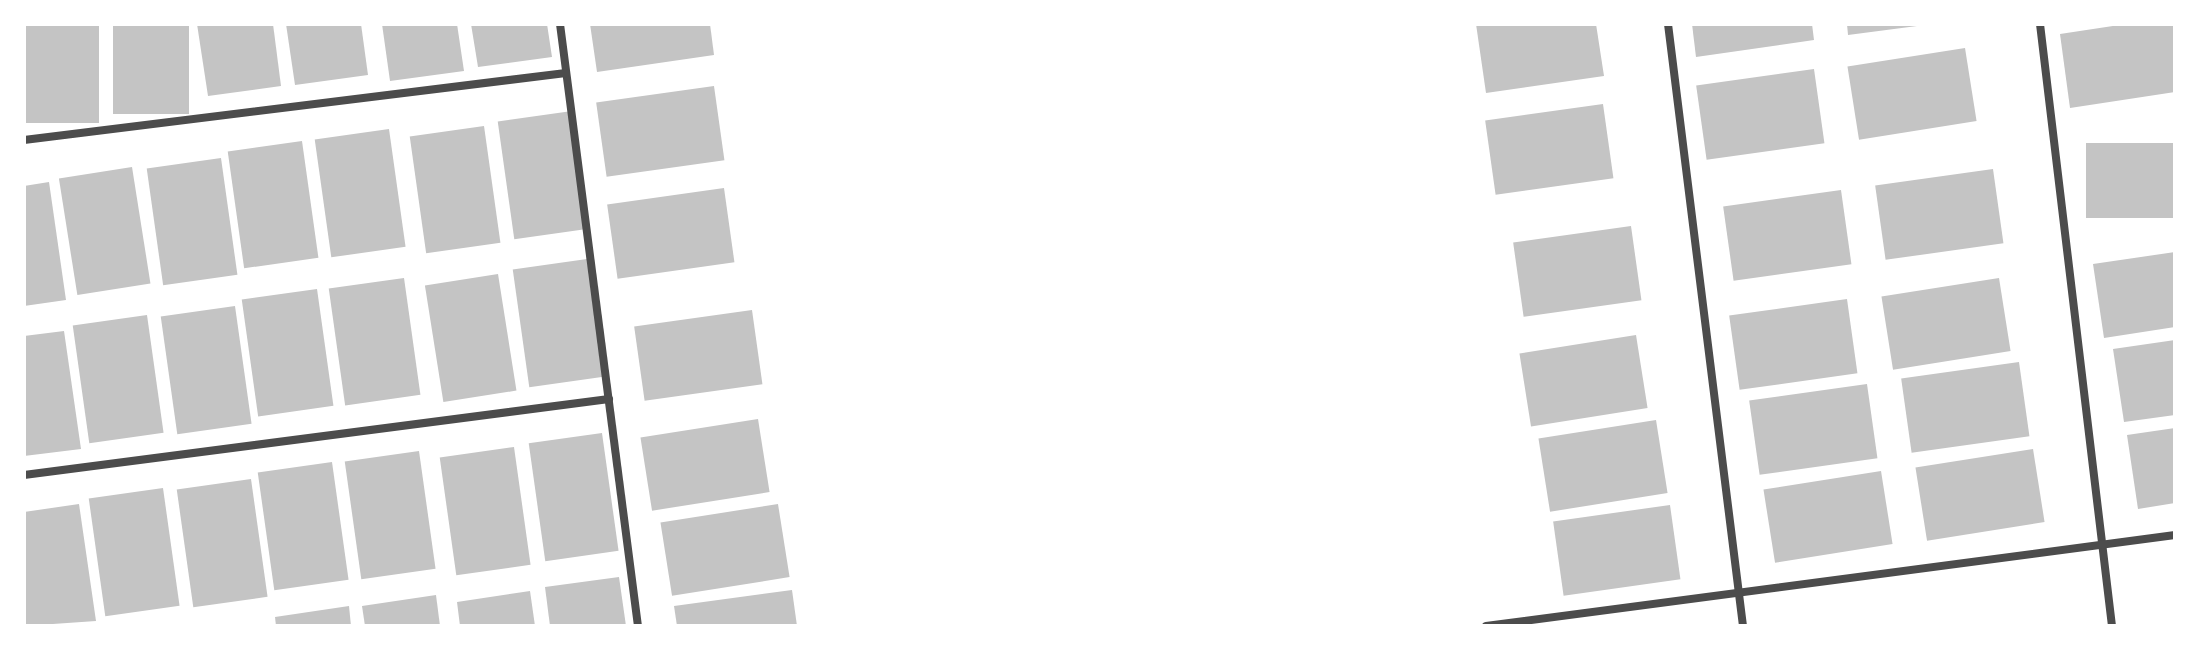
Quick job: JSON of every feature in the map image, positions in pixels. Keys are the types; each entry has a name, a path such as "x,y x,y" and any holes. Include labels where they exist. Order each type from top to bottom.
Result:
{"street":[{"path":"560,24 638,626"},
{"path":"1668,24 1743,626"},
{"path":"2040,24 2112,626"},
{"path":"24,140 566,73"},
{"path":"24,475 609,399"},
{"path":"1486,626 2175,535"}],"building":[{"path":"24,24 99,24 99,123 24,123"},
{"path":"113,24 189,24 189,114 113,114"},
{"path":"197,24 273,24 281,86 208,96"},
{"path":"286,24 361,24 368,75 295,85"},
{"path":"382,24 457,24 464,71 390,81"},
{"path":"471,24 547,24 552,57 478,67"},
{"path":"590,24 710,24 714,55 597,72"},
{"path":"1476,24 1596,24 1604,76 1486,93"},
{"path":"1692,24 1812,24 1814,40 1696,57"},
{"path":"1847,24 1916,24 1917,26 1848,35"},
{"path":"2126,24 2175,24 2175,92 2070,108 2060,34"},
{"path":"1965,48 1977,121 1859,140 1847,67"},
{"path":"1814,69 1824,143 1707,160 1696,86"},
{"path":"714,86 724,160 607,177 596,103"},
{"path":"1603,104 1613,178 1496,195 1485,121"},
{"path":"572,111 589,229 514,239 498,121"},
{"path":"484,126 500,243 426,253 410,136"},
{"path":"389,129 406,247 331,257 315,139"},
{"path":"302,141 318,258 244,268 228,151"},
{"path":"2086,143 2175,143 2175,218 2086,218"},
{"path":"221,158 237,275 163,285 147,168"},
{"path":"132,167 150,284 77,295 59,179"},
{"path":"1993,169 2003,243 1886,260 1875,186"},
{"path":"49,182 66,300 24,306 24,186"},
{"path":"724,188 734,262 618,279 607,204"},
{"path":"1841,190 1851,264 1734,281 1723,207"},
{"path":"1631,226 1641,300 1524,317 1513,243"},
{"path":"2175,252 2175,327 2104,338 2093,264"},
{"path":"587,259 604,377 529,387 513,269"},
{"path":"498,274 516,391 443,402 425,286"},
{"path":"404,278 420,395 345,405 329,289"},
{"path":"1999,278 2011,351 1893,370 1881,297"},
{"path":"317,289 333,406 258,416 242,300"},
{"path":"1847,299 1857,373 1740,390 1729,316"},
{"path":"235,306 252,424 177,434 161,316"},
{"path":"752,310 762,384 645,401 634,327"},
{"path":"147,315 164,433 89,443 73,325"},
{"path":"64,331 81,449 24,456 24,336"},
{"path":"1636,335 1648,408 1531,427 1519,353"},
{"path":"2175,340 2175,415 2124,422 2113,349"},
{"path":"2019,362 2029,436 1912,453 1901,379"},
{"path":"1867,384 1877,458 1760,475 1749,401"},
{"path":"758,419 770,492 652,511 640,438"},
{"path":"1656,420 1668,493 1550,512 1538,439"},
{"path":"2175,428 2175,503 2138,509 2127,435"},
{"path":"602,433 619,551 545,561 529,443"},
{"path":"514,447 531,565 456,575 440,457"},
{"path":"2033,449 2045,522 1927,541 1915,468"},
{"path":"419,451 436,569 361,579 345,461"},
{"path":"332,462 349,580 274,590 258,472"},
{"path":"1881,471 1893,544 1775,563 1763,490"},
{"path":"251,479 268,597 193,607 177,489"},
{"path":"163,488 180,606 105,616 89,498"},
{"path":"79,504 96,621 24,626 24,512"},
{"path":"778,504 790,577 672,596 660,523"},
{"path":"1670,505 1680,579 1564,596 1553,521"},
{"path":"619,577 626,626 550,626 545,587"},
{"path":"792,590 797,626 677,626 674,606"},
{"path":"530,591 535,626 460,626 457,602"},
{"path":"436,595 440,626 365,626 362,606"},
{"path":"349,606 351,626 276,626 275,617"}]}
